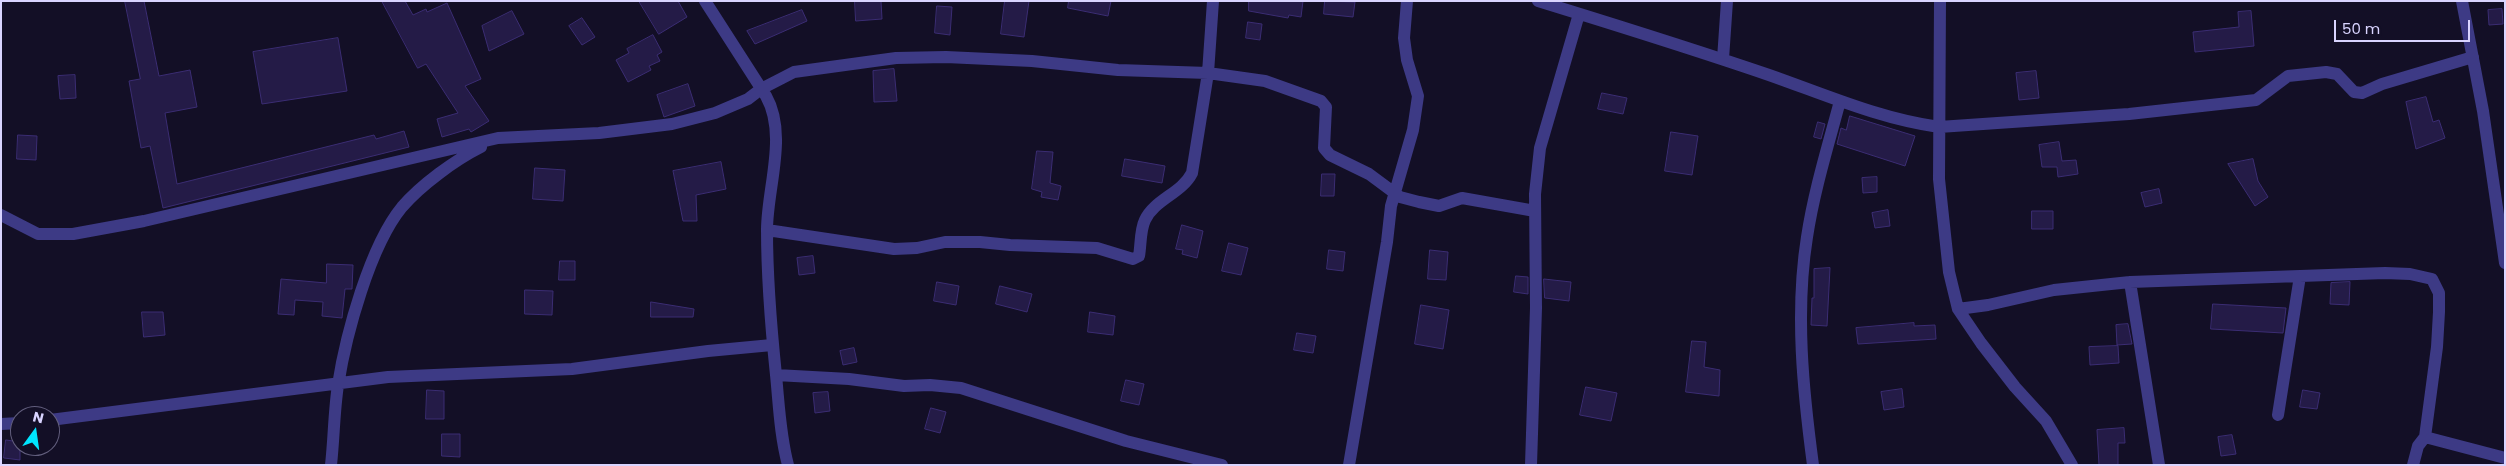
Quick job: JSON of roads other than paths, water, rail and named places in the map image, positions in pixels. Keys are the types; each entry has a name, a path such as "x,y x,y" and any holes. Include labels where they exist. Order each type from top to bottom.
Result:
{"street":[{"path":"705,1 773,111 775,154 767,230 772,346 780,433 788,465"},
{"path":"767,230 894,249 917,248 945,242 980,242 1097,248 1133,259 1139,256 1144,221 1152,211 1187,183 1192,173 1208,72 1214,1"},
{"path":"1351,464 1395,191 1412,130 1418,96 1407,60 1404,38 1407,1"},
{"path":"1538,1 1723,59 1911,124 1939,128 2129,114 2256,100 2288,76 2326,72 2337,74 2354,92 2362,93 2382,84 2472,57"},
{"path":"1723,59 1727,1"},
{"path":"1940,1 1942,74 1939,128 1942,226 1949,272 1958,309 2004,372 2046,421 2072,465"},
{"path":"2462,1 2505,263"},
{"path":"1531,465 1536,308 1535,211 1540,148 1579,14"},
{"path":"1,214 38,234 74,234 144,221 498,138 599,134 672,124 715,113 748,99 761,89 794,72 904,58 946,57 1032,61 1118,70 1208,72 1265,81 1321,101 1326,107 1324,148 1330,155 1369,174 1400,196 1439,206 1462,198 1535,211"},
{"path":"1813,465 1804,381 1801,295 1806,239 1812,206 1840,101"},
{"path":"332,465 338,385 358,303 390,225 403,207 421,189 465,154 498,138"},
{"path":"1958,309 1988,305 2054,290 2130,282 2394,273 2410,274 2432,279 2439,293 2437,347 2424,437 2418,446 2413,465"},
{"path":"2278,415 2300,276"},
{"path":"2130,282 2159,465"},
{"path":"60,419 338,385 388,377 572,369 708,351 772,346"},
{"path":"776,375 849,379 904,386 930,385 961,388 1184,460 1222,465"},
{"path":"2424,437 2505,458"}]}
